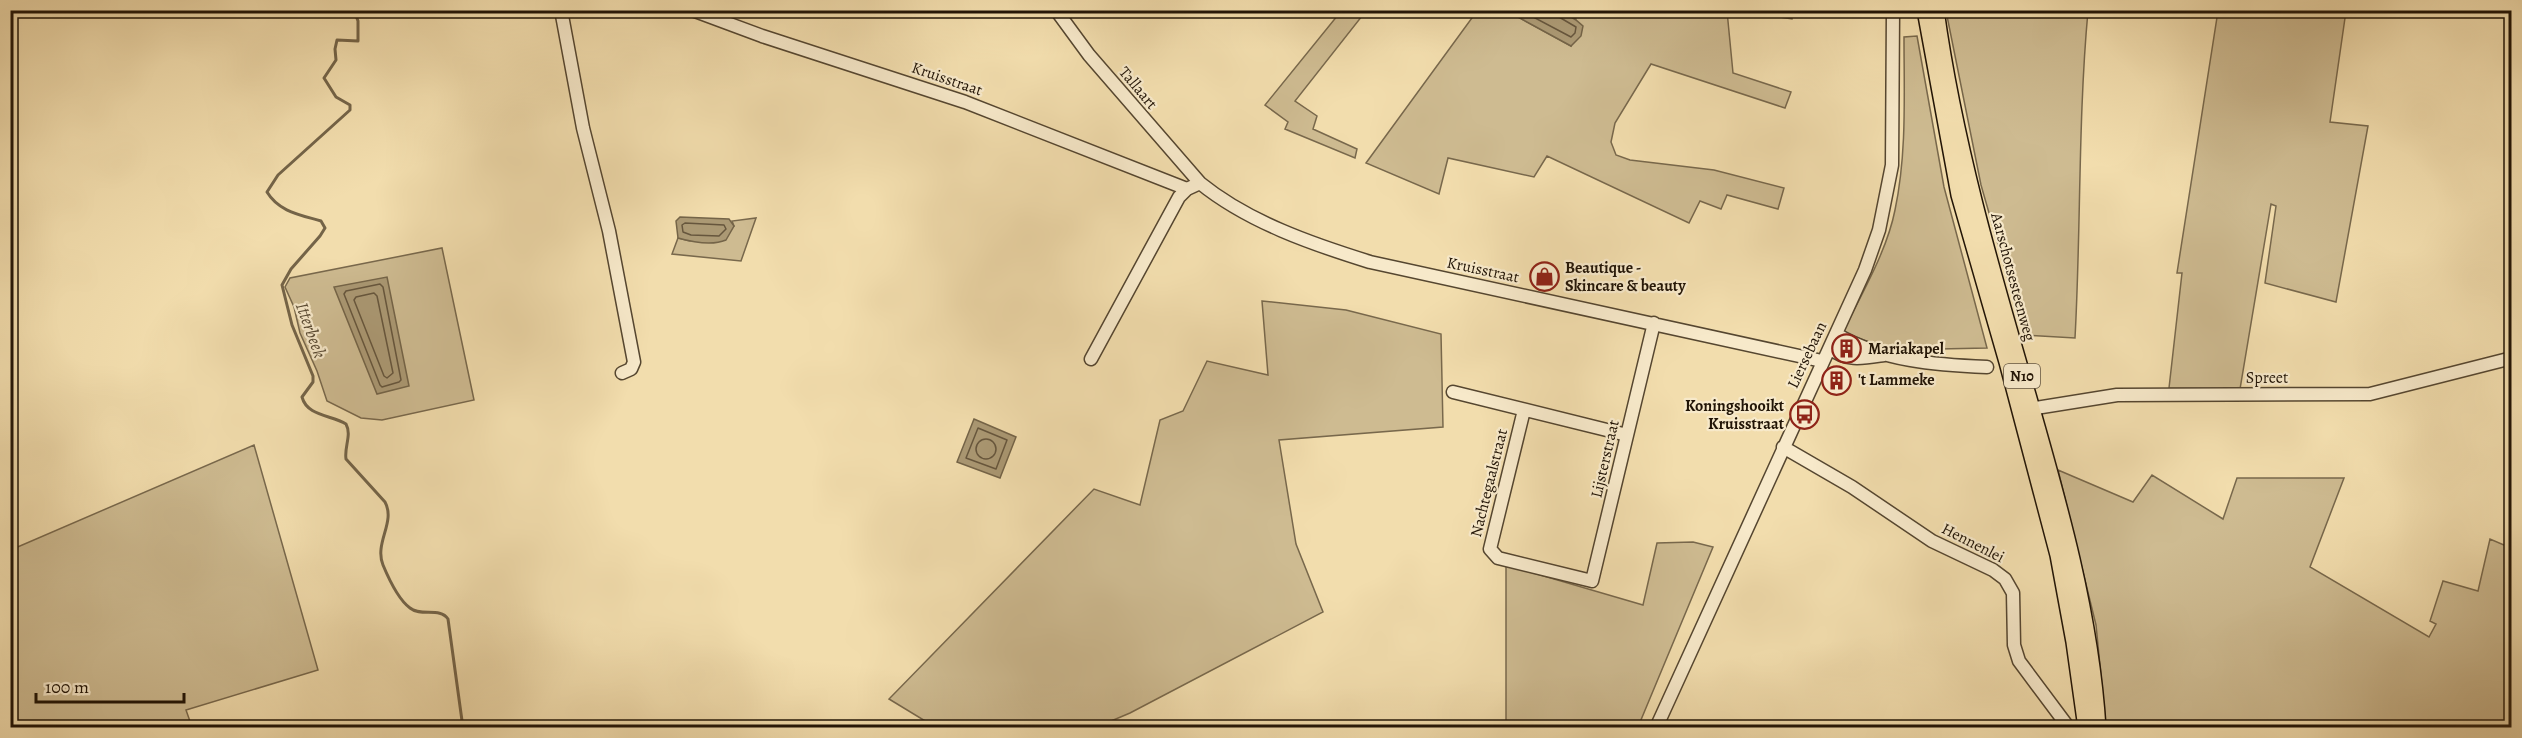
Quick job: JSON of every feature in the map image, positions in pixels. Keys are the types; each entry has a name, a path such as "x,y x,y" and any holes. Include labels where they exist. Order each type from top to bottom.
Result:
{"main road":[{"name":"Aarschotsesteenweg","path":"1925,10 1959,195 2025,409 2060,507 2089,646 2098,728"},
{"name":"Aarschotsesteenweg","path":"1936,10 1947,79 1981,232 2058,555 2074,642 2086,728"}],"street":[{"path":"561,10 583,128 609,231 634,362 631,369 622,373"},
{"name":"Kruisstraat","path":"692,10 762,36 965,102 1187,189"},
{"name":"Tallaart","path":"1056,10 1089,55 1200,183"},
{"name":"Liersebaan","path":"1656,728 1822,361 1830,348 1880,230 1889,192 1892,165 1893,10"},
{"path":"1091,359 1179,197 1187,189 1200,183"},
{"name":"Kruisstraat","path":"1200,183 1218,198 1238,208 1302,238 1360,259 1822,361"},
{"name":"Lijsterstraat","path":"1571,576 1592,581 1654,323"},
{"path":"1836,334 1885,355 1940,366 1988,367"},
{"path":"1830,348 1843,358 1885,355"},
{"name":"Spreet","path":"2025,409 2117,395 2354,395 2385,391 2511,358"},
{"name":"Nachtegaalstraat","path":"1453,392 1627,435"},
{"name":"Nachtegaalstraat","path":"1524,410 1490,549 1498,558 1571,576"},
{"name":"Hennenlei","path":"1783,447 1852,487 1932,541 1993,570 2005,579 2013,593 2014,645 2019,661 2069,728"}],"shaded area":[{"path":"1342,10 1366,11 1295,101 1317,116 1313,129 1357,149 1355,158 1285,129 1288,122 1265,105"},
{"path":"1477,11 1507,11 1571,46 1576,19 1557,11 1727,11 1733,73 1791,92 1785,108 1651,64 1615,123 1611,142 1616,155 1630,160 1714,170 1784,188 1778,209 1727,195 1721,209 1700,201 1689,223 1547,156 1534,177 1448,158 1439,194 1366,163"},
{"path":"1743,11 1793,11 1792,19"},
{"path":"1946,11 2088,11 2075,338 2024,335 1981,185"},
{"path":"2218,11 2346,11 2330,122 2368,126 2336,302 2265,283 2276,206 2271,204 2240,389 2169,388 2182,273 2177,273"},
{"path":"1917,36 1944,187 1987,348 1889,350 1843,332 1873,272 1886,241 1895,210 1903,145 1904,37"},
{"path":"756,218 741,261 672,254 678,238 690,241 734,226 732,221"},
{"path":"442,248 474,400 382,420 361,418 327,401 300,333 294,307 285,287 290,278"},
{"path":"1262,301 1346,310 1441,334 1443,427 1279,440 1296,544 1323,612 1130,713 1097,727 935,727 889,699 1094,489 1140,505 1160,420 1183,411 1207,361 1268,375"},
{"path":"254,445 318,670 186,710 192,727 11,727 11,545 13,549"},
{"path":"2058,470 2133,502 2152,475 2223,519 2237,478 2344,478 2310,567 2429,637 2436,624 2430,621 2443,581 2478,591 2490,539 2511,548 2511,727 2106,727 2096,625"},
{"path":"1693,542 1713,547 1638,727 1506,728 1506,565 1643,605 1657,543"}],"water":[{"path":"1548,10 1566,15 1583,26 1581,36 1571,46 1507,11"},
{"path":"680,217 729,219 734,226 726,240 715,243 696,242 678,238 676,221"},
{"path":"387,277 409,386 377,394 334,287"},
{"path":"974,419 1016,437 1000,478 957,462"}],"waterway":[{"name":"Itterbeek","path":"354,10 358,21 358,41 337,40 336,60 324,78 336,97 350,105 350,110 278,175 267,192 284,208 321,221 325,228 291,269 282,285 292,325 313,376 313,382 302,397 314,412 346,424 348,428 346,459 385,502 388,517 381,557 398,594 414,611 440,613 448,619 463,728"}],"place":[{"name":"Beautique - Skincare & beauty","path":"1544,277"},
{"name":"Mariakapel","path":"1847,349"},
{"name":"'t Lammeke","path":"1837,380"},
{"name":"Koningshooikt Kruisstraat","path":"1805,415"}]}
